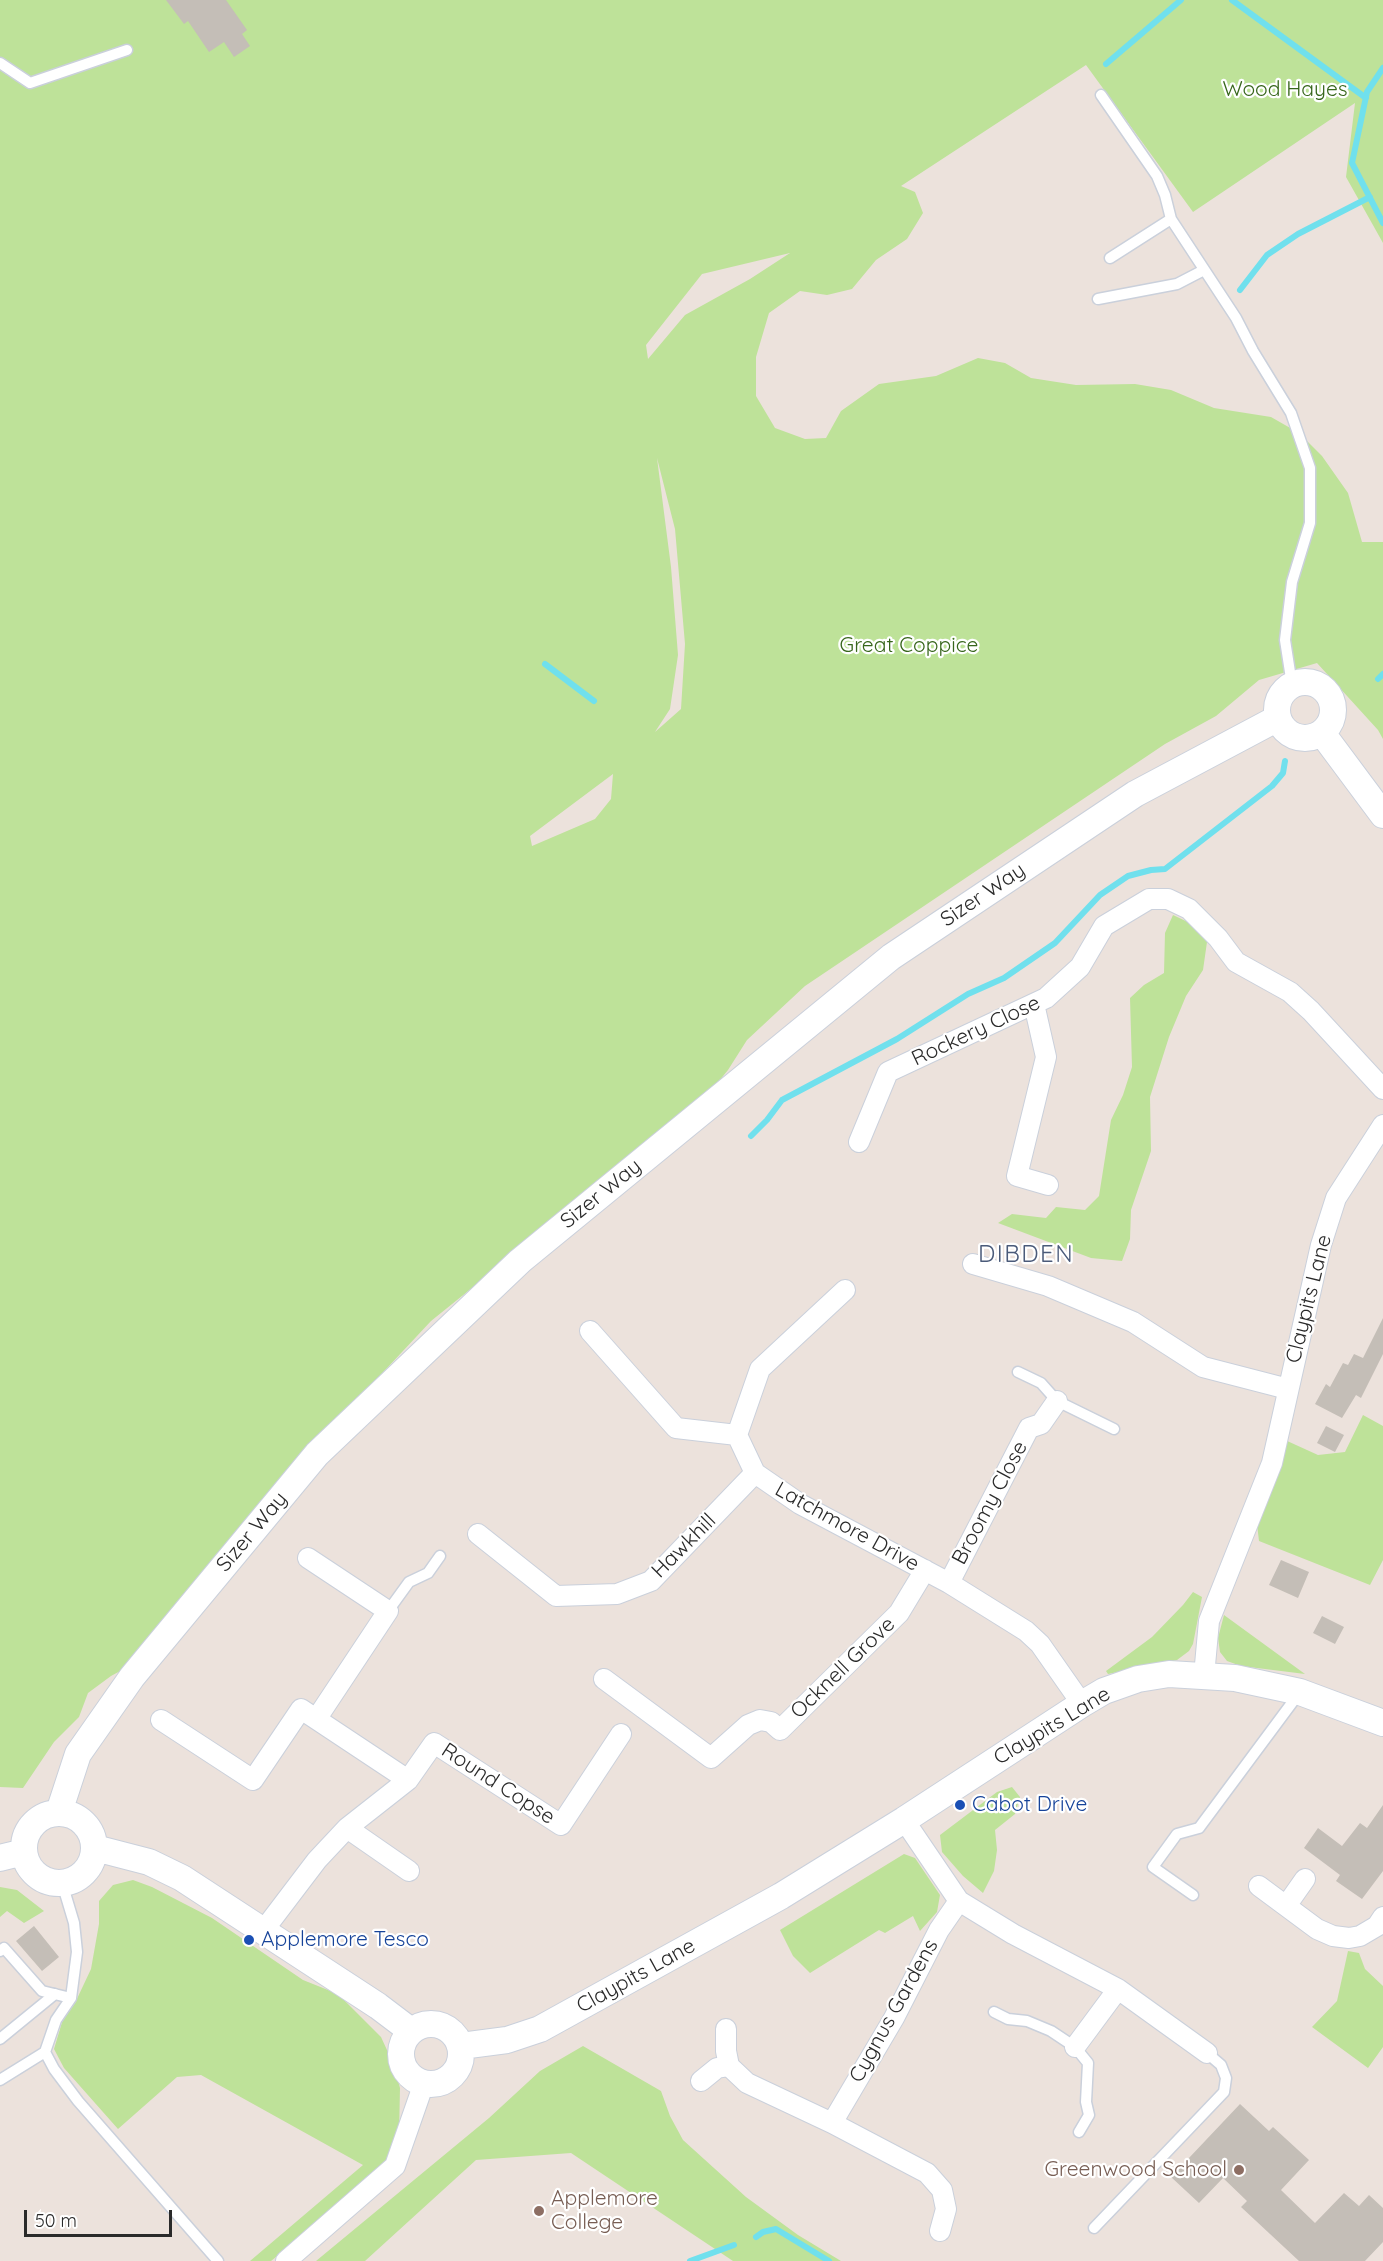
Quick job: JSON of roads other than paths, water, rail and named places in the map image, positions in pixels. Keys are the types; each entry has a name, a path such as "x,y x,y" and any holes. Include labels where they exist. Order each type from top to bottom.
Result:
{"street":[{"path":"1310,682 1321,686 1328,693 1332,702 1334,712 1331,722 1322,733 1310,738 1298,737 1289,733 1278,718 1278,704 1283,693 1292,685 1310,682"},
{"name":"Sizer Way","path":"59,1812 78,1754 132,1677 317,1454 520,1261 891,957 1136,794 1278,718"},
{"path":"1322,733 1383,814"},
{"name":"Rockery Close","path":"859,1142 888,1072 1046,998 1080,967 1104,926 1149,899 1168,899 1189,909 1218,938 1236,962 1290,992 1311,1011 1383,1089"},
{"path":"1034,1004 1046,1057 1017,1176 1048,1185"},
{"name":"Claypits Lane","path":"461,2046 507,2040 540,2029 781,1896 1104,1691 1138,1679 1169,1674 1204,1676 1209,1621 1272,1463 1320,1245 1336,1198 1383,1125"},
{"path":"973,1264 1048,1286 1133,1322 1203,1367 1288,1389"},
{"path":"590,1331 676,1428 737,1435 760,1369 845,1290"},
{"name":"Broomy Close","path":"949,1583 1029,1428 1041,1424 1057,1401"},
{"name":"Latchmore Drive","path":"737,1435 755,1473 800,1504 949,1583 1026,1631 1040,1644 1082,1704"},
{"name":"Hawkhill","path":"477,1534 556,1596 617,1594 651,1581 755,1473"},
{"path":"160,1720 253,1780 309,1713 388,1611 308,1558"},
{"name":"Ocknell Grove","path":"604,1679 711,1758 748,1725 760,1720 771,1722 780,1731 899,1613 925,1570"},
{"path":"1204,1676 1235,1678 1300,1692 1383,1723"},
{"path":"263,1931 317,1860 347,1828 408,1780 309,1713"},
{"name":"Round Copse","path":"408,1780 434,1743 561,1825 621,1734"},
{"path":"59,1812 80,1819 88,1827 93,1837 94,1848 88,1868 81,1875 62,1883 41,1879 12,1855 36,1820 59,1812"},
{"path":"904,1820 959,1901 1023,1940 1118,1989 1207,2054"},
{"path":"347,1828 409,1871"},
{"path":"94,1848 149,1862 182,1878 378,2006 411,2031"},
{"path":"1287,1906 1305,1879"},
{"path":"1259,1886 1317,1929 1333,1936 1349,1938 1360,1936 1377,1926 1383,1917"},
{"name":"Cygnus Gardens","path":"832,2123 894,2018 939,1930 959,1901"},
{"path":"1074,2046 1118,1989"},
{"path":"430,2023 450,2029 461,2046 460,2065 455,2073 440,2083 423,2083 408,2073 403,2066 402,2047 411,2031 430,2023"},
{"path":"726,2029 729,2066 747,2083 832,2123 927,2173 942,2190 946,2208 940,2231"},
{"path":"701,2081 717,2068 729,2066"},
{"path":"286,2261 395,2166 423,2083"}],"lane":[{"path":"0,63 30,83 127,50"},
{"path":"1101,95 1157,176 1171,219 1236,318 1253,351 1291,413 1310,468 1310,524 1292,582 1285,640 1292,685"},
{"path":"1110,258 1171,219"},
{"path":"1098,299 1177,284 1204,270"},
{"path":"1018,1372 1041,1383 1057,1401 1114,1429"},
{"path":"388,1611 409,1582 428,1573 440,1556"},
{"path":"1193,1896 1153,1867 1177,1834 1199,1828 1300,1692"},
{"path":"0,2080 45,2052 56,2020 71,1998 77,1952 74,1923 62,1883"},
{"path":"0,1951 4,1948 42,1991 71,1998"},
{"path":"0,2038 55,1994"},
{"path":"994,2012 1008,2019 1027,2021 1051,2031 1074,2046 1088,2063 1086,2102 1089,2115 1079,2132"},
{"path":"45,2052 54,2069 78,2101 218,2261"},
{"path":"1095,2228 1224,2092 1226,2078 1221,2066 1207,2054"}],"waterway":[{"path":"1106,64 1181,0"},
{"path":"1232,0 1366,98"},
{"path":"1383,68 1367,92 1352,163 1383,223"},
{"path":"1240,290 1267,255 1298,234 1370,197"},
{"path":"545,664 594,701"},
{"path":"1378,679 1383,674"},
{"path":"751,1136 782,1100 897,1039 968,994 1004,978 1055,943 1100,895 1128,876 1165,869 1272,786 1283,773 1285,761"},
{"path":"756,2237 763,2232 776,2229 829,2261"},
{"path":"690,2261 734,2245"}],"place":[{"name":"Cabot Drive","path":"960,1805"},
{"name":"Applemore Tesco","path":"249,1940"},
{"name":"Greenwood School","path":"1239,2170"},
{"name":"Applemore College","path":"539,2211"}],"district":[{"name":"DIBDEN","path":"1026,1255"}],"park label":[{"name":"Wood Hayes","path":"1285,90"},
{"name":"Great Coppice","path":"909,646"}]}
